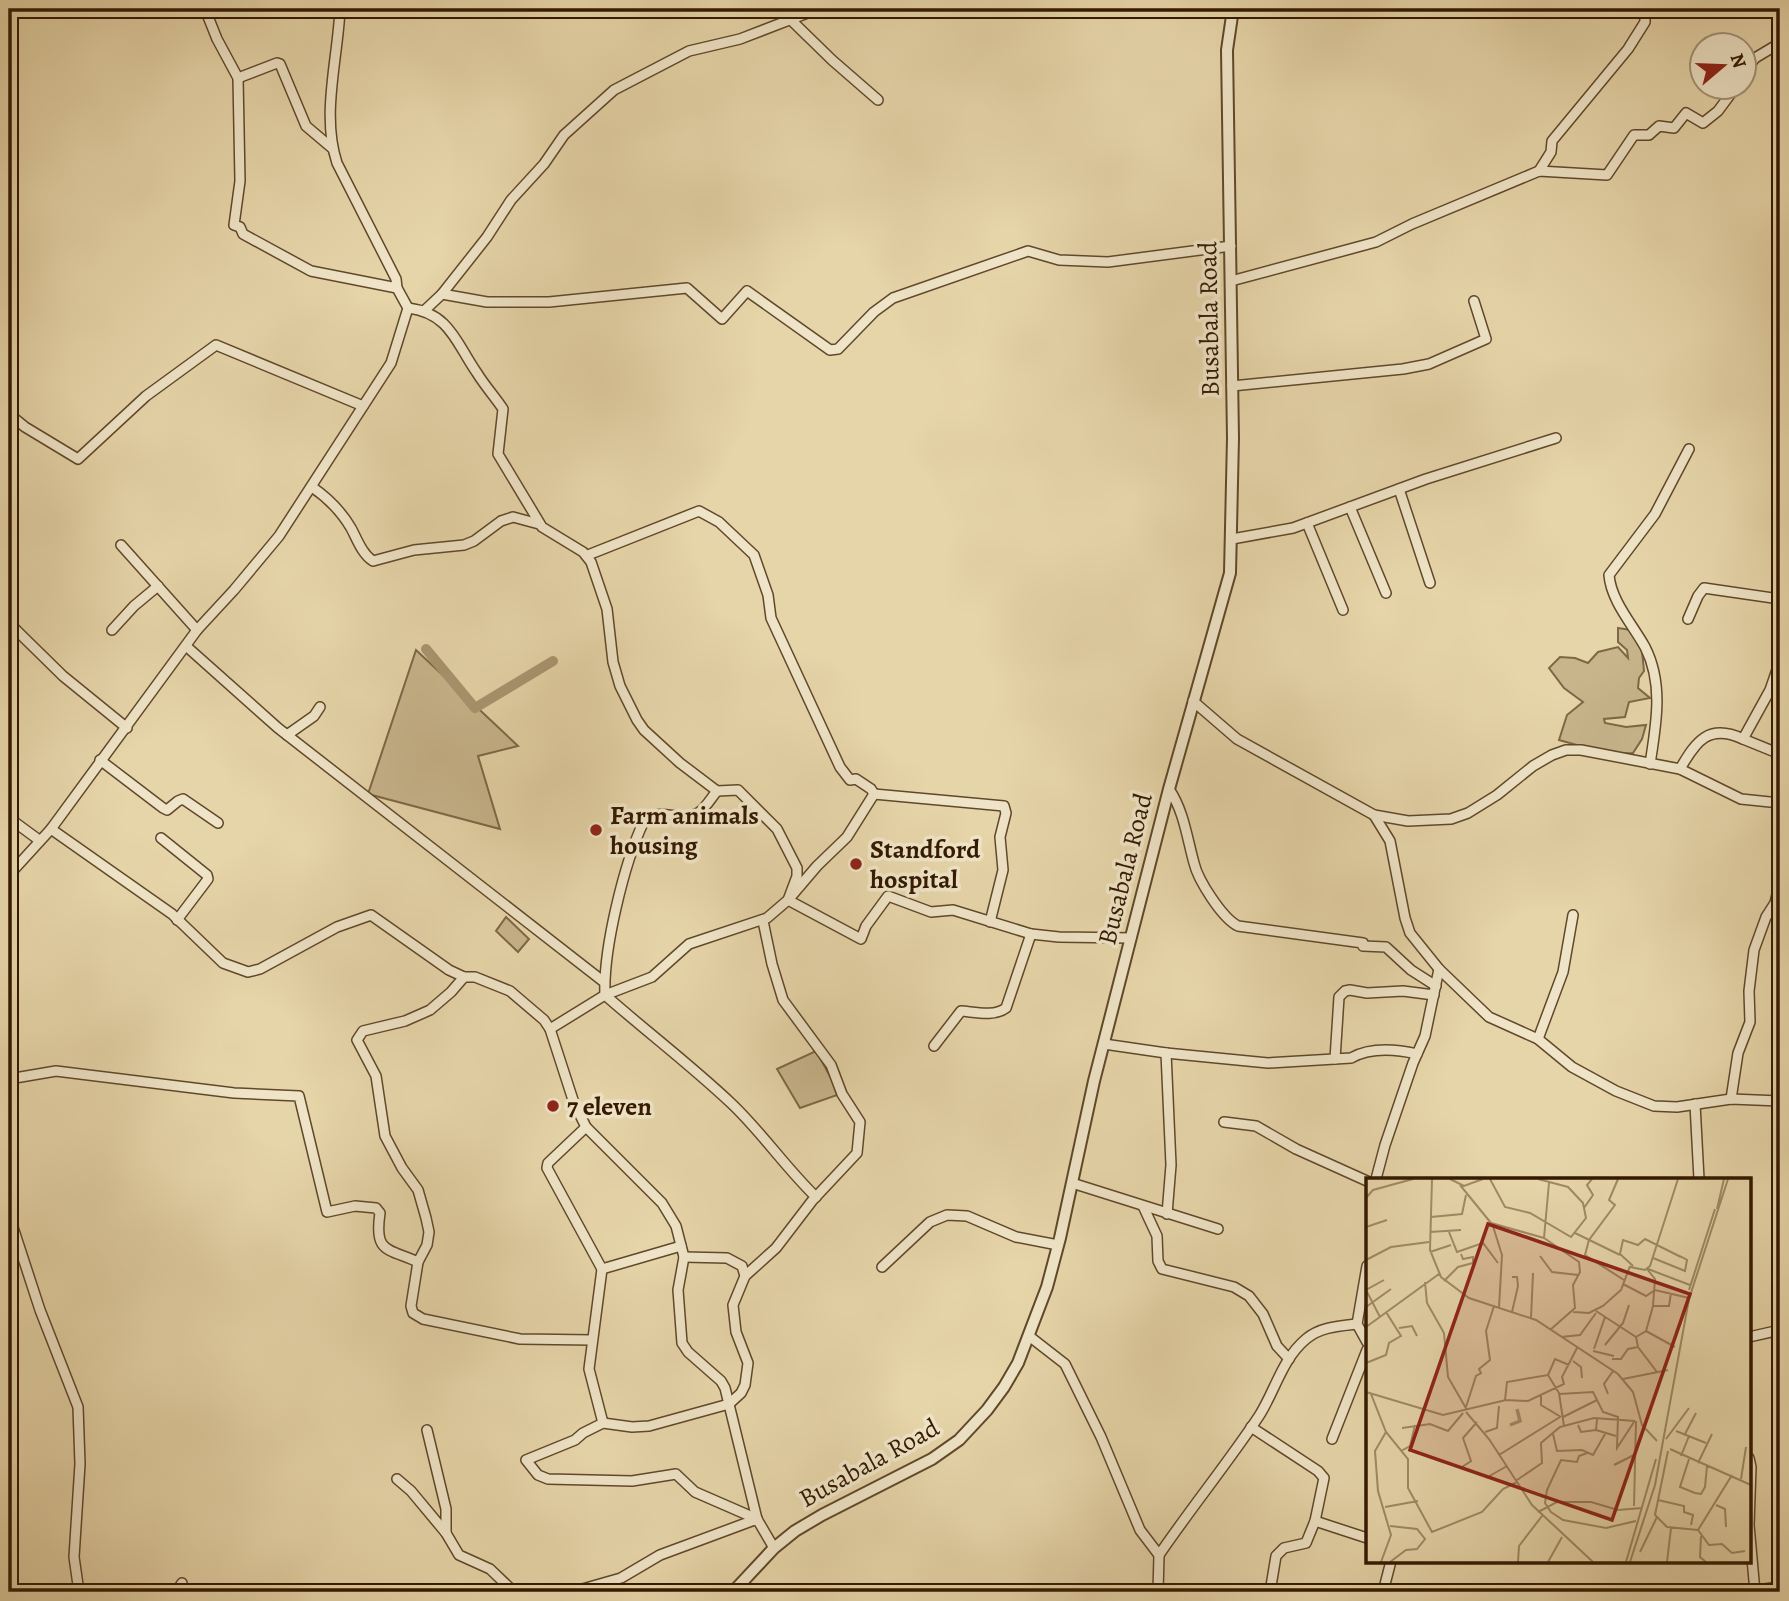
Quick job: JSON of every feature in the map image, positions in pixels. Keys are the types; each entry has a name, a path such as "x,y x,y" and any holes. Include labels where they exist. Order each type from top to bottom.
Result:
{"street":[{"path":"205,9 217,39 239,78 240,181 234,225 240,227 243,234 311,271 397,288"},
{"path":"9,875 51,829 197,630 279,536 391,363 408,308 332,148 331,113 340,9"},
{"path":"425,310 442,294 487,237 511,200 544,164 564,135 614,90 689,51 740,39 818,9"},
{"name":"Busabala Road","path":"733,1592 774,1548 822,1515 932,1459 959,1440 1004,1387 1030,1336 1058,1245 1104,1044 1169,789 1230,573 1232,386 1227,50 1233,9"},
{"path":"1539,171 1551,152 1552,141 1639,33 1645,17 1637,9"},
{"path":"791,20 831,60 878,100"},
{"path":"1758,56 1780,43"},
{"path":"239,78 280,64 306,126 332,148"},
{"path":"1231,281 1376,242 1412,224 1539,171 1607,175 1634,135 1649,135 1660,126 1674,128 1686,113 1703,123 1725,102"},
{"path":"442,294 487,302 549,302 687,288 722,319 747,291 833,350 838,349 874,312 893,298 1028,251 1059,260 1108,262 1231,246"},
{"path":"1232,386 1429,364 1486,339 1474,301"},
{"path":"408,308 425,310 453,331 476,372 503,409 498,454 540,525 544,530 588,555 607,609 613,662 631,712 644,730 680,763 717,791 738,790 777,829 797,867 797,876 788,901"},
{"path":"9,414 25,427 78,459 153,390 216,345 363,406"},
{"path":"1232,539 1293,528 1399,489 1556,438"},
{"path":"1650,764 1658,701 1654,670 1646,649 1616,597 1609,575 1655,514 1689,449"},
{"path":"312,487 327,497 344,516 366,555 373,561 414,550 464,545 501,521 513,517 540,525"},
{"path":"1399,489 1430,583"},
{"path":"1350,508 1386,593"},
{"path":"588,555 699,511 719,522 756,559 768,595 771,618 840,767 850,780 856,779 863,783 874,794 1004,806 1006,813 1000,837 1003,870 990,922"},
{"path":"1307,523 1343,610"},
{"path":"121,545 197,630"},
{"path":"112,630 134,606 158,586"},
{"path":"1688,619 1704,588 1780,599"},
{"path":"9,623 63,676 127,728"},
{"path":"186,646 287,735 604,982"},
{"path":"1743,739 1770,690 1780,661"},
{"path":"1193,701 1237,739 1374,815 1421,822 1458,817 1490,799 1533,766 1566,750 1581,750 1680,769 1741,799 1780,803"},
{"path":"287,735 314,716 320,707"},
{"path":"1680,769 1693,748 1706,736 1724,733 1780,754"},
{"path":"100,761 163,808 167,810 183,799 218,823"},
{"path":"1169,789 1179,807 1194,865 1218,908 1232,923 1363,943 1363,946 1386,947 1435,991"},
{"path":"717,791 697,813 686,817 659,814 644,821 617,907 604,982 605,995 732,1104 816,1198"},
{"path":"550,1029 605,995 652,976 689,944 763,921 788,901 817,866 847,837 874,794"},
{"path":"1374,815 1390,841 1406,925 1410,933 1439,969 1489,1017 1538,1039 1572,1067 1636,1100 1654,1106 1667,1107 1731,1099 1780,1101"},
{"path":"9,818 39,840"},
{"path":"51,829 177,920 223,963 247,972 260,969 337,927 371,915 449,971 464,977 475,977 510,991 534,1009 550,1029 563,1073 586,1127 662,1203 676,1226 684,1257 678,1290 682,1343 688,1352 721,1381 757,1519 774,1548"},
{"path":"160,838 207,875 208,879 177,920"},
{"path":"1731,1099 1738,1053 1750,1022 1749,991 1754,950 1766,917 1775,903 1780,881"},
{"path":"788,901 861,939 866,926 888,896 931,912 953,910 1031,934 1131,938"},
{"path":"1538,1039 1563,972 1573,915"},
{"path":"757,1519 695,1492 676,1475 632,1481 548,1479 538,1475 526,1460 575,1440 603,1423 644,1427 729,1404 741,1393 748,1363 736,1332 733,1305 745,1276 776,1248 856,1153 860,1122 842,1094 831,1065 783,1000 763,921"},
{"path":"933,1045 961,1011 994,1013 1006,1008 1031,934"},
{"path":"1376,1178 1385,1145 1428,1024 1439,969"},
{"path":"464,977 430,1010 405,1021 363,1031 356,1041 375,1072 385,1136 402,1168 418,1190 429,1232 427,1245 418,1262 411,1306 422,1319 520,1339 592,1340"},
{"path":"1335,1059 1339,997 1342,993 1350,990 1367,993 1435,991"},
{"path":"1104,1044 1268,1063 1351,1058 1371,1051 1396,1049 1417,1054"},
{"path":"1166,1053 1171,1165 1167,1214"},
{"path":"9,1079 56,1071 234,1093 299,1096 327,1212 355,1206 376,1208 380,1213 378,1238 385,1249 418,1262"},
{"path":"1695,1104 1699,1178"},
{"path":"1224,1122 1256,1126 1296,1149 1366,1181"},
{"path":"586,1127 548,1163 547,1168 602,1269 589,1377 603,1423"},
{"path":"1072,1183 1218,1229"},
{"path":"1143,1206 1157,1236 1158,1261 1162,1269 1234,1287 1249,1296 1263,1314 1278,1346 1289,1359"},
{"path":"9,1215 40,1310 78,1407 80,1464 74,1557 79,1592"},
{"path":"882,1267 930,1223 947,1215 967,1216 1016,1237 1058,1245"},
{"path":"602,1269 681,1246"},
{"path":"684,1257 727,1258 742,1266 745,1276"},
{"path":"1366,1272 1357,1324 1366,1340"},
{"path":"1158,1592 1160,1555 1251,1427 1289,1359 1307,1339 1324,1329 1357,1324"},
{"path":"1750,1337 1780,1330"},
{"path":"1030,1336 1065,1364 1101,1437 1140,1530 1160,1555"},
{"path":"1332,1439 1366,1353"},
{"path":"1251,1427 1322,1475 1324,1483 1315,1521 1306,1543 1284,1548 1276,1556 1270,1592"},
{"path":"427,1430 446,1509 446,1533"},
{"path":"397,1479 411,1491 446,1533 459,1555 490,1569 514,1592"},
{"path":"572,1592 621,1578 660,1555 757,1519"},
{"path":"1315,1521 1366,1538"},
{"path":"1750,1534 1756,1591 1780,1587"},
{"path":"1383,1592 1391,1562"},
{"path":"176,1592 182,1583"}],"shaded area":[{"path":"1618,628 1631,630 1642,651 1644,671 1639,678 1638,688 1650,698 1629,702 1625,717 1604,719 1605,723 1626,727 1646,725 1642,739 1633,753 1609,754 1559,740 1567,715 1583,702 1564,688 1549,668 1560,657 1575,658 1588,663 1598,652 1618,647 1628,658 1627,650 1618,642"},
{"path":"416,650 518,746 478,756 500,829 368,794"},
{"path":"506,917 529,939 518,952 496,931"},
{"path":"816,1051 840,1094 800,1108 777,1069"}],"waterway":[{"path":"426,649 475,708 553,661"}],"place":[{"name":"Farm animals housing","path":"596,830"},
{"name":"Standford hospital","path":"856,864"},
{"name":"7 eleven","path":"553,1106"}]}
